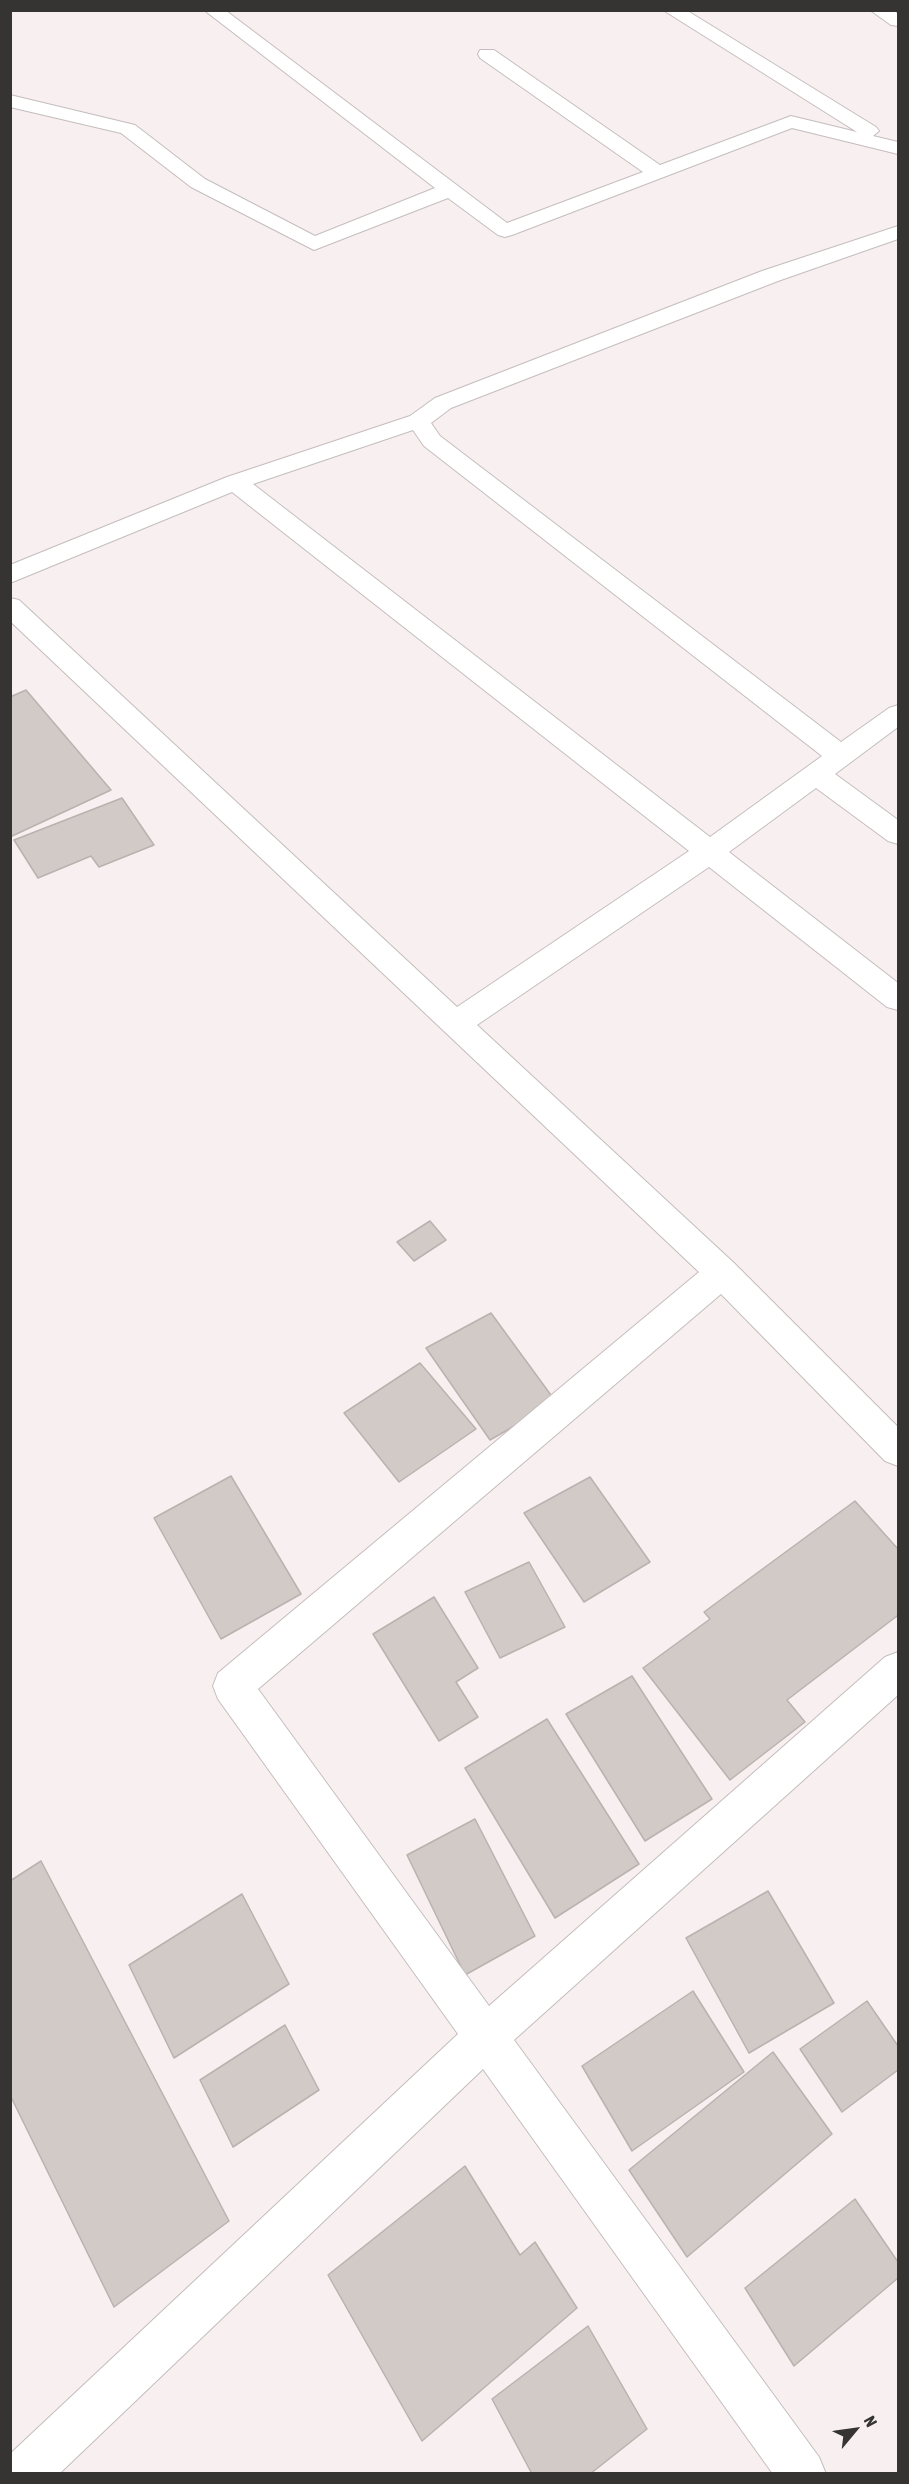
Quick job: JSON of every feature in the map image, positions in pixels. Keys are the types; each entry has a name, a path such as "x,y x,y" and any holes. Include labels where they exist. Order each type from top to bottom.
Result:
{"street":[{"path":"213,10 505,231 791,122 897,148"},
{"path":"672,10 897,148"},
{"path":"879,10 898,21"},
{"path":"487,54 658,173"},
{"path":"10,101 128,129 198,183 314,244 449,190"},
{"path":"10,575 235,482 418,421 454,399 770,276 898,232"},
{"path":"418,421 432,441 841,756"},
{"path":"235,482 898,999"},
{"path":"10,606 722,1273 898,1449"},
{"path":"456,1023 708,853 898,714"},
{"path":"816,774 898,834"},
{"path":"722,1273 232,1686 802,2474"},
{"path":"24,2474 486,2037 898,1670"}],"building":[{"path":"26,690 111,790 10,837 10,697"},
{"path":"122,798 154,845 99,867 91,856 38,878 14,840"},
{"path":"430,1221 446,1240 414,1261 397,1242"},
{"path":"491,1313 556,1402 490,1440 426,1348"},
{"path":"420,1363 476,1429 399,1482 344,1413"},
{"path":"231,1476 301,1594 221,1639 154,1518"},
{"path":"590,1477 650,1562 584,1602 524,1513"},
{"path":"855,1501 898,1549 898,1618 897,1616 787,1700 805,1722 730,1780 643,1668 710,1619 704,1612"},
{"path":"529,1562 565,1627 500,1658 465,1592"},
{"path":"434,1597 478,1668 456,1682 478,1717 439,1741 373,1634"},
{"path":"632,1676 712,1799 645,1841 566,1714"},
{"path":"547,1719 639,1864 555,1918 465,1768"},
{"path":"475,1819 535,1936 465,1975 407,1855"},
{"path":"41,1861 229,2221 114,2307 10,2095 10,1881"},
{"path":"768,1891 834,2003 749,2053 686,1938"},
{"path":"242,1894 289,1984 174,2058 129,1965"},
{"path":"693,1991 744,2072 632,2151 582,2066"},
{"path":"867,2001 898,2046 898,2070 842,2112 800,2049"},
{"path":"285,2025 319,2090 233,2147 200,2080"},
{"path":"773,2052 832,2134 687,2257 629,2170"},
{"path":"465,2166 520,2255 535,2242 577,2308 422,2441 328,2275"},
{"path":"855,2199 898,2262 898,2278 794,2366 745,2288"},
{"path":"588,2326 647,2429 590,2474 532,2474 492,2399"}]}
